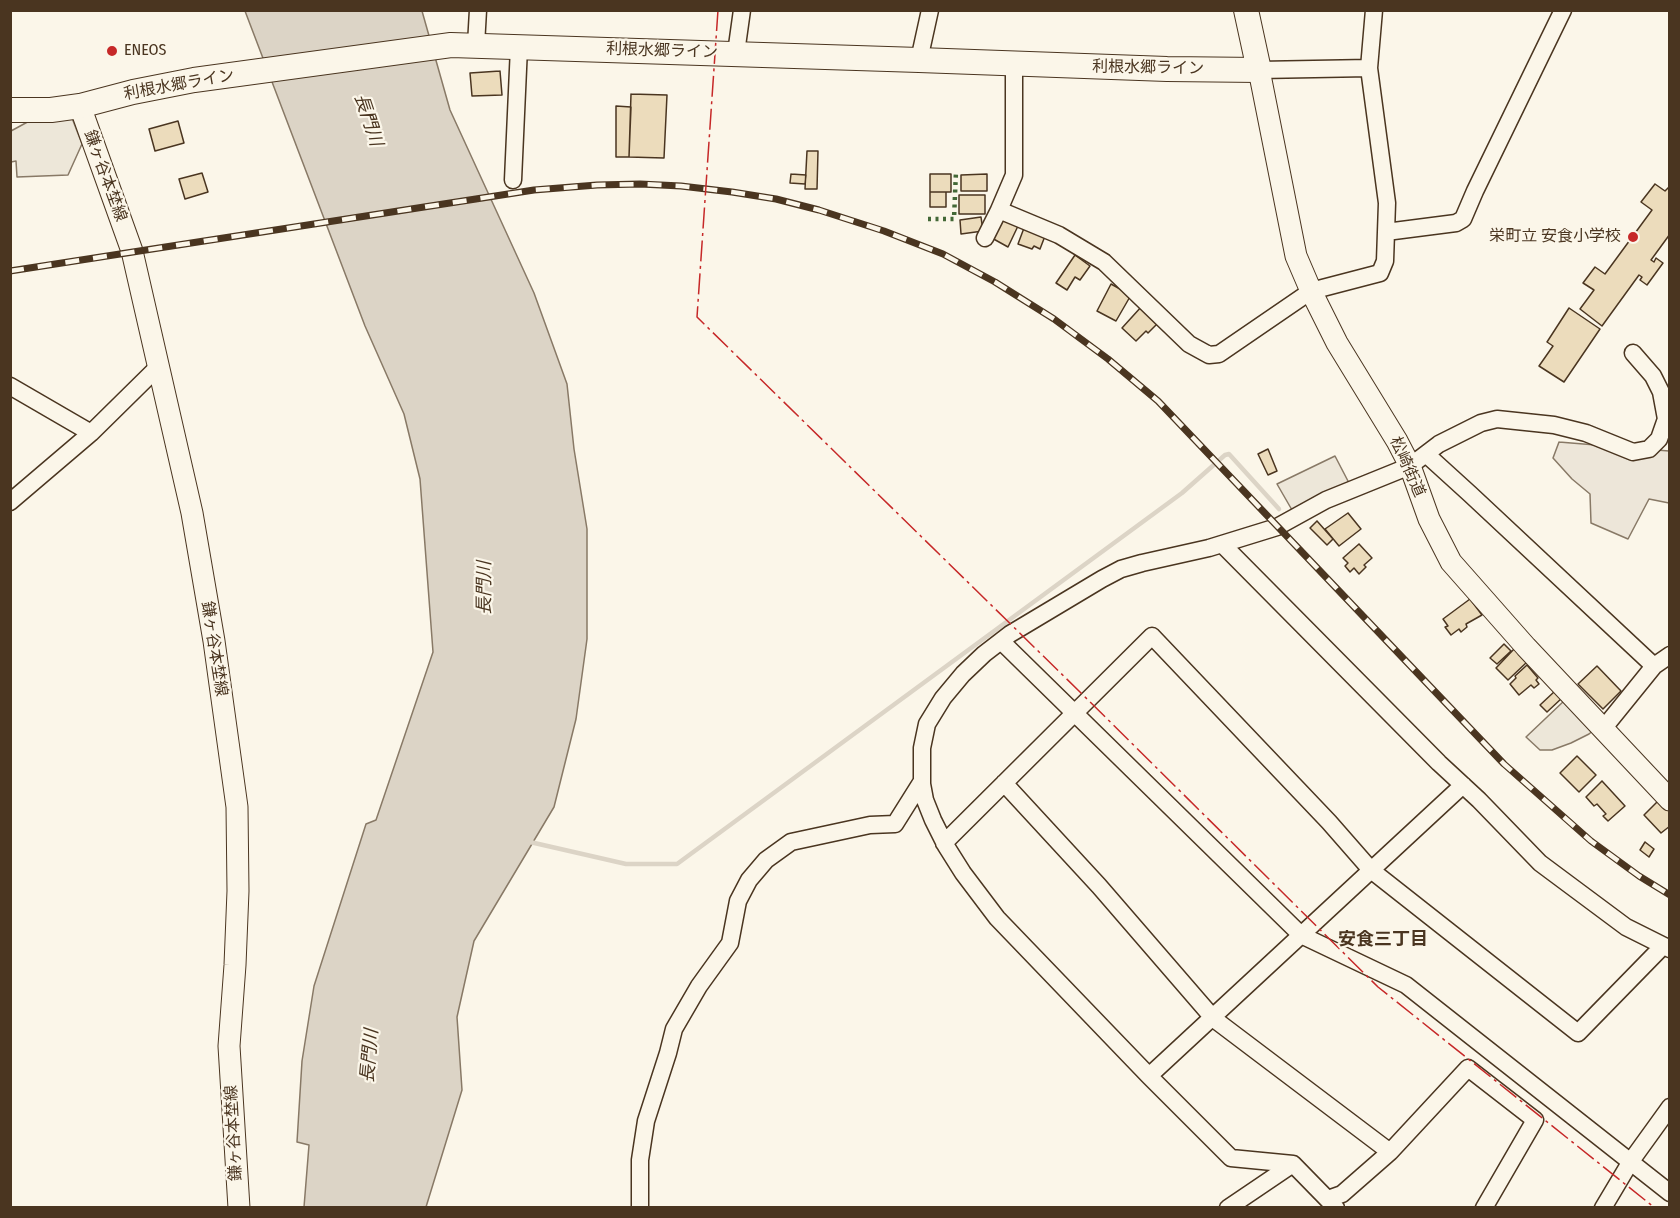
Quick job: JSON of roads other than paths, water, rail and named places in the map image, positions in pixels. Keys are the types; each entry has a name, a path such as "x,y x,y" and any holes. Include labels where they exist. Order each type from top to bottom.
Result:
{"highway":[{"path":"1246,10 1259,70"},
{"name":"利根水郷ライン","path":"10,110 51,110 80,106 133,92 195,80 451,45 1167,69 1259,70"}],"main road":[{"name":"松崎街道","path":"1259,70 1296,256 1337,343 1397,441 1418,460 1429,519 1451,562 1526,647 1670,800"},
{"name":"鎌ヶ谷本埜線","path":"80,106 132,251 192,513 214,641 237,807 235,965 229,1046 238,1208"}],"street":[{"path":"476,45 478,10"},
{"path":"736,53 742,10"},
{"path":"920,60 930,10"},
{"path":"999,210 1059,236 1104,262 1189,344 1209,355 1219,354 1311,291 1380,273 1385,261 1387,203 1369,68 1374,10"},
{"path":"1386,232 1456,223 1463,219 1563,10"},
{"path":"513,180 519,47"},
{"path":"985,238 1014,175 1014,64"},
{"path":"1259,70 1369,68"},
{"path":"1484,1208 1535,1120 1468,1068 1390,1152 1332,1203 1293,1164 1231,1158 997,918 944,843 925,800 921,748 927,724 943,698 984,654 1044,613 1121,569 1222,544 1277,527 1326,500 1418,460 1438,444 1481,423 1497,419 1554,425 1586,433 1633,452 1648,449 1659,439 1666,418 1661,392 1653,376 1633,353"},
{"path":"10,502 91,433 158,367"},
{"path":"10,387 91,433"},
{"path":"1418,460 1470,494 1654,666"},
{"path":"944,843 1152,636 1299,790 1371,870 1578,1033 1666,948 1626,927 1540,863 1222,544"},
{"path":"1001,641 1301,935 1406,985 1670,1192"},
{"path":"1603,729 1654,666 1670,655"},
{"path":"640,1208 640,1160 646,1121 674,1029 699,986 730,943 738,901 749,880 766,860 791,842 870,825 895,824 922,781"},
{"path":"1004,783 1098,886 1212,1017 1390,1152"},
{"path":"1149,1076 1463,785"},
{"path":"1604,1208 1630,1161 1670,1107"},
{"path":"1228,1208 1293,1164"}],"water":[{"name":"長門川","path":"245,11 422,11 450,110 534,293 567,384 574,449 587,529 587,639 576,719 554,807 474,941 457,1017 462,1090 426,1207 304,1207 309,1145 297,1142 302,1061 314,986 366,824 376,820 433,652 420,479 404,414 365,326"}],"waterway":[{"path":"530,842 626,864 677,864 1182,493 1225,455 1229,454 1279,509"}],"railway":[{"path":"10,271 534,190 597,185 681,186 776,199 884,231 943,254 995,282 1054,319 1108,359 1158,401 1504,764 1591,841 1639,876 1670,895"}],"place":[{"name":"ENEOS","path":"112,51"},
{"name":"栄町立 安食小学校","path":"1633,237"}],"district":[{"name":"安食三丁目","path":"1383,940"}]}
